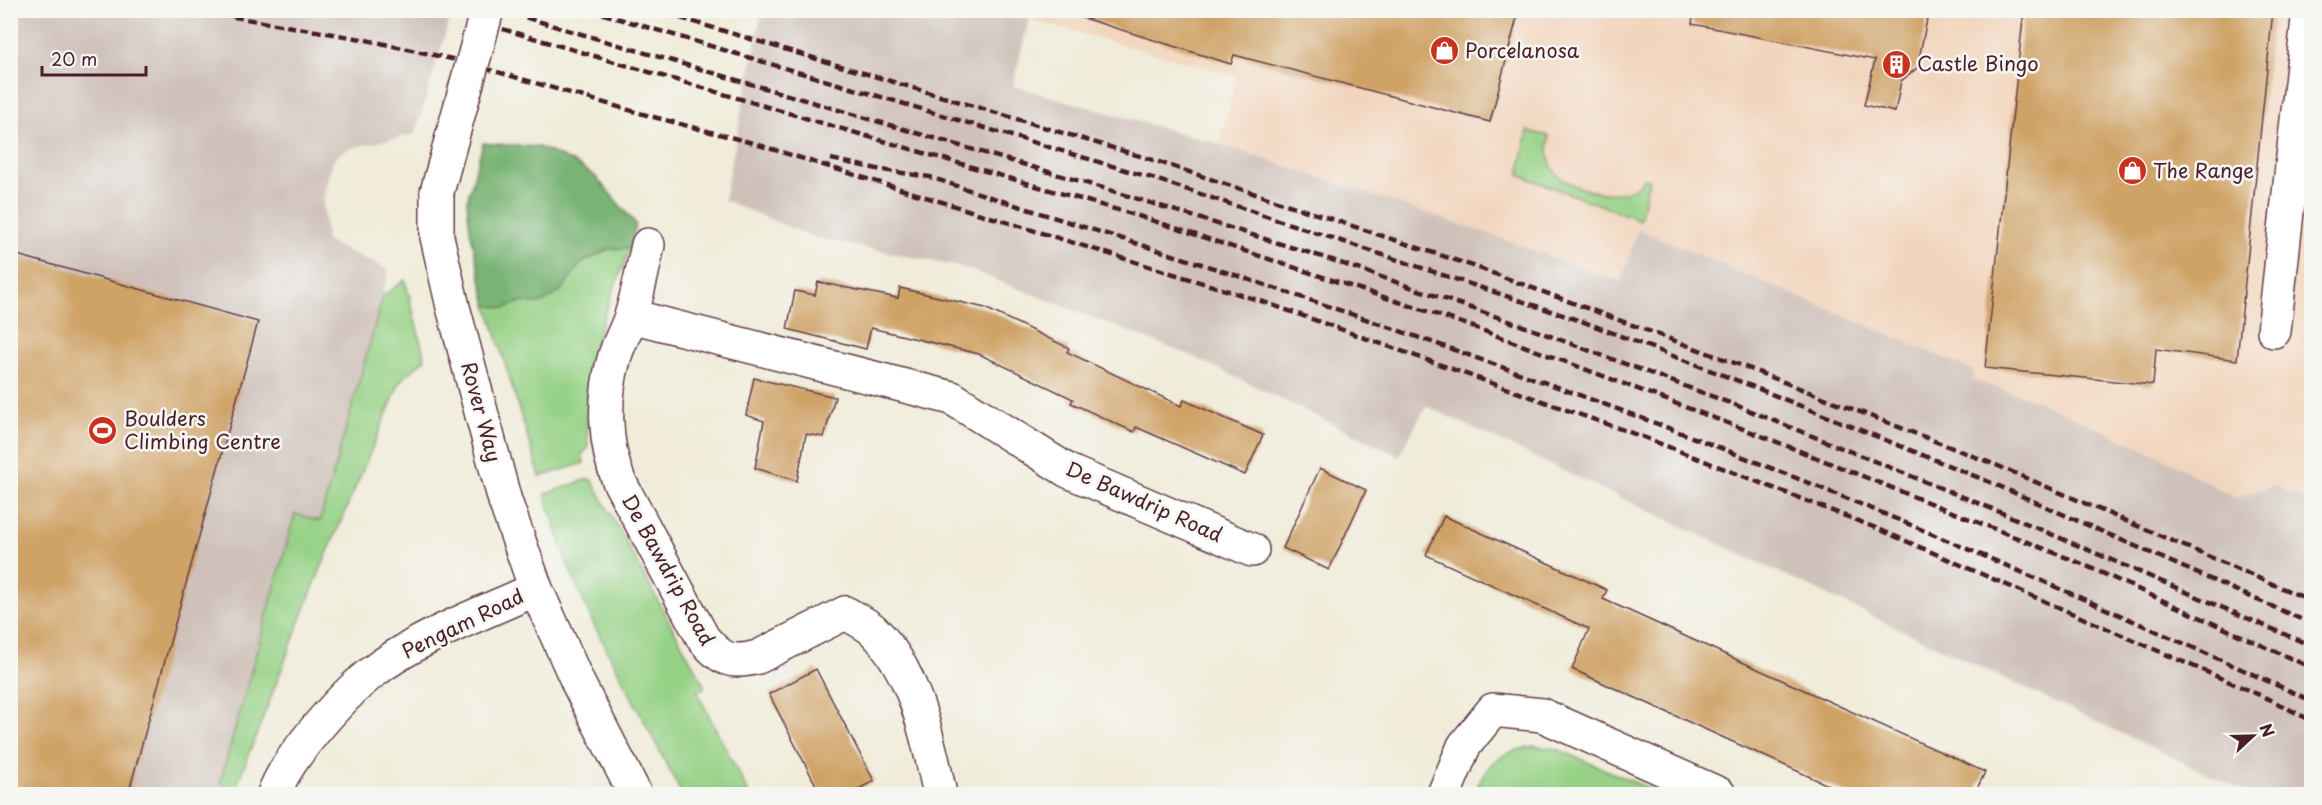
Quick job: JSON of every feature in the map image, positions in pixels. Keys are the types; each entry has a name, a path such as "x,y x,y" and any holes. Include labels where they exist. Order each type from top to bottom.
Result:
{"street":[{"name":"Rover Way","path":"487,10 436,192 437,237 453,307 505,501 536,589 579,685 635,795"},
{"path":"2274,330 2309,10"},
{"name":"De Bawdrip Road","path":"648,245 631,316 613,360 607,408 608,441 613,467 704,638 715,653 728,660 744,661 758,657 845,613 872,628 897,657 926,729 940,795"},
{"name":"De Bawdrip Road","path":"631,316 952,398 1068,471 1252,550"},
{"name":"Pengam Road","path":"274,795 277,785 305,742 337,704 370,674 422,641 536,589"},
{"path":"1444,795 1464,746 1493,710 1542,715 1719,795"}],"shaded area":[{"path":"999,10 1029,19 1013,86 1219,144 1495,236 1621,282 1638,229 1973,370 1973,380 2037,401 2162,457 2236,498 2274,485 2311,503 2311,794 2250,794 1426,406 1399,456 1192,356 965,268 812,237 724,200 762,11"},
{"path":"10,11 452,11 415,134 344,151 334,159 329,173 323,200 326,241 389,270 320,521 294,514 220,783 235,790 234,794 11,794"},
{"path":"999,11 2311,11 2311,503 2274,485 2237,498 2162,457 2037,401 1973,380 1973,370 1638,229 1622,282 1495,236 1219,144 1237,76"}],"green space":[{"path":"1528,131 1549,136 1548,149 1553,169 1560,177 1584,189 1612,193 1626,192 1636,187 1643,178 1649,179 1640,220 1519,175"},
{"path":"483,143 539,147 573,162 595,176 636,224 630,248 608,249 580,264 561,291 542,303 520,302 505,308 487,305 470,231 467,201"},
{"path":"630,248 594,349 589,374 588,448 582,454 584,463 540,477 487,305 505,308 520,302 542,303 561,291 580,264 608,249"},
{"path":"405,280 425,359 401,380 316,580 235,790 220,783 295,514 320,521 383,296"},
{"path":"588,479 592,480 705,687 697,692 749,794 682,794 593,623 567,563 545,494"},
{"path":"1533,746 1557,749 1662,794 1474,794 1489,766 1495,761 1511,752"}],"building":[{"path":"1081,10 1519,10 1490,122 1234,55 1231,64 1080,17"},
{"name":"Castle Bingo","path":"1694,10 1929,10 1917,68 1901,81 1895,112 1864,105 1875,60 1692,24"},
{"name":"The Range","path":"2024,10 2273,10 2237,360 2156,349 2153,385 1985,368"},
{"path":"10,253 258,322 128,795 10,795"},
{"path":"818,282 898,298 900,288 985,308 1069,348 1067,352 1181,406 1184,400 1263,435 1245,475 1136,427 1134,432 1071,403 1073,399 979,354 871,328 866,349 787,329 795,291 815,295"},
{"path":"754,378 835,397 824,437 806,434 797,481 755,468 764,421 746,415"},
{"path":"1320,468 1366,490 1329,570 1283,548"},
{"path":"1444,516 1607,590 1603,599 1985,772 1974,795 1850,795 1572,669 1589,629 1426,555"},
{"path":"816,669 874,781 847,795 821,795 769,694"}],"railway":[{"path":"193,10 362,39 452,59 749,142 1264,302 1643,437 1876,528 2271,700 2312,721"},
{"path":"438,10 1145,218 1471,326 1767,438 2080,563 2312,668"},
{"path":"500,10 1103,188 1332,260 1526,327 1738,406 1995,510 2312,646"},
{"path":"590,10 1149,177 1584,322 1749,385 1992,483 2312,624"},
{"path":"654,10 1153,160 1476,267 1740,365 1996,465 2312,601"},
{"path":"831,159 930,177 1293,294 1604,404 1904,522 2312,701"}],"place":[{"name":"Porcelanosa","path":"1444,51"},
{"name":"Castle Bingo","path":"1896,64"},
{"name":"The Range","path":"2132,171"},
{"name":"Boulders Climbing Centre","path":"103,431"}]}
